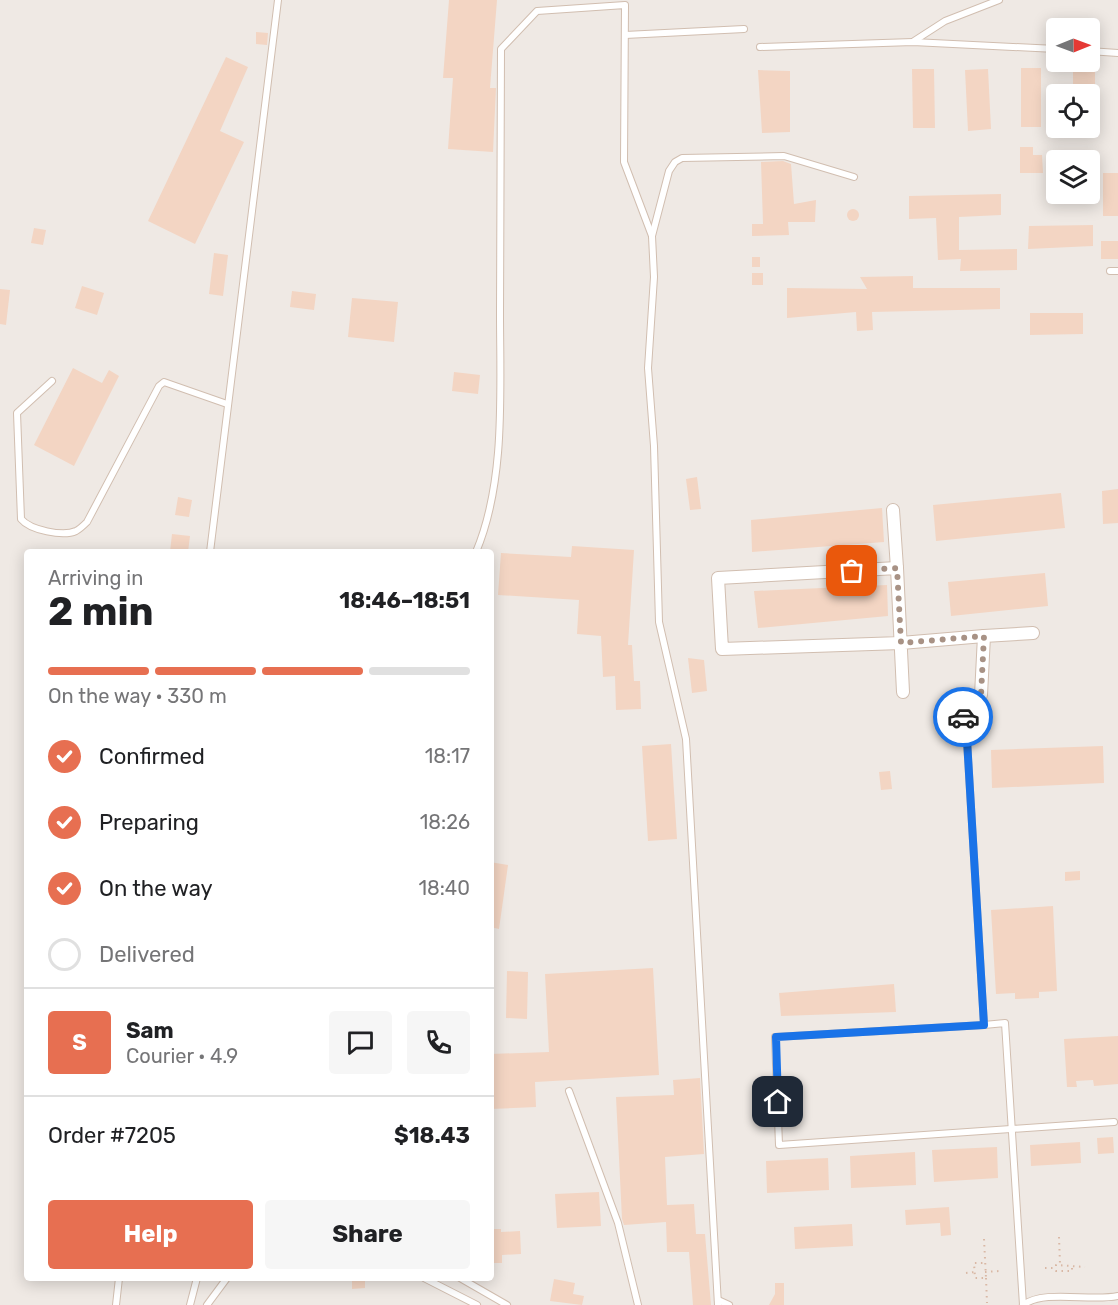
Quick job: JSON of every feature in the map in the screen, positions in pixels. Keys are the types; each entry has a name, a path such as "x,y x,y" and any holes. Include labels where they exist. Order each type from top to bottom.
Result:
{"street":[{"path":"893,510 903,692"},
{"path":"897,568 718,578 722,649 901,643 1033,633"},
{"path":"967,740 963,716 981,695 984,636"}],"lane":[{"path":"210,549 278,0"},
{"path":"913,42 945,21 999,0"},
{"path":"477,549 486,527 496,472 500,341 501,49 537,11 626,3 624,162 652,236"},
{"path":"625,35 744,29"},
{"path":"760,47 913,42 1046,49"},
{"path":"1100,51 1118,52"},
{"path":"729,1305 718,1303 686,739 659,622 654,446 648,368 654,277 652,236 669,171 675,162 682,158 784,156 854,177"},
{"path":"1110,271 1118,271"},
{"path":"52,381 17,413 21,519 30,526 65,533 75,532 87,522 159,386 164,382 171,382 227,404"},
{"path":"967,740 984,1025"},
{"path":"1114,1122 1013,1130 779,1145 776,1037 1005,1023 1013,1130 1023,1305 1034,1298 1102,1300 1118,1296"},
{"path":"568,1090 618,1223 638,1305"},
{"path":"116,1305 119,1281"},
{"path":"190,1305 196,1281"},
{"path":"207,1305 225,1281"},
{"path":"430,1281 477,1305"},
{"path":"465,1281 507,1305"}],"path":[{"path":"1059,1237 1060,1265"},
{"path":"984,1239 987,1302"},
{"path":"985,1263 974,1263 975,1278 986,1278"},
{"path":"1045,1268 1072,1264 1072,1268"},
{"path":"1056,1268 1056,1271 1072,1271 1072,1268 1085,1267"},
{"path":"985,1272 999,1271"},
{"path":"966,1273 975,1272"}],"shaded area":[{"path":"0,0 1118,0 1118,1305 0,1305"}],"building":[{"path":"449,0 497,0 490,88 496,88 493,152 448,149 453,78 443,78"},
{"path":"256,32 268,33 267,45 256,44"},
{"path":"226,57 248,67 220,131 244,142 195,244 148,221"},
{"path":"1021,68 1041,68 1041,127 1021,127"},
{"path":"912,69 934,69 935,128 913,128"},
{"path":"988,69 991,129 968,131 965,70"},
{"path":"758,70 790,71 790,132 762,133"},
{"path":"1073,72 1095,72 1095,84 1073,84"},
{"path":"1020,147 1033,147 1033,155 1042,155 1043,173 1020,173"},
{"path":"783,161 791,164 794,204 816,200 815,222 788,222 789,235 752,236 752,224 763,224 761,162"},
{"path":"1103,173 1118,173 1118,216 1103,216"},
{"path":"1001,194 1001,215 959,217 959,250 1017,249 1017,270 960,271 961,259 938,260 936,218 909,219 909,196"},
{"path":"853,209 859,215 853,221 847,215"},
{"path":"1093,225 1093,246 1028,249 1029,226"},
{"path":"34,228 46,230 43,245 31,243"},
{"path":"1101,241 1118,241 1118,259 1101,259"},
{"path":"214,253 228,255 223,296 209,294"},
{"path":"752,257 760,257 760,267 752,267"},
{"path":"752,273 763,273 763,285 752,285"},
{"path":"913,276 913,288 1000,288 1000,309 872,312 873,330 857,331 856,312 787,318 787,288 867,289 860,277"},
{"path":"82,286 104,293 97,315 75,308"},
{"path":"0,289 10,290 6,325 0,324"},
{"path":"292,291 316,294 314,310 290,307"},
{"path":"352,298 398,302 394,342 348,337"},
{"path":"1030,313 1083,313 1083,334 1030,335"},
{"path":"73,368 102,383 109,370 119,376 74,466 34,445"},
{"path":"454,372 480,375 478,394 452,391"},
{"path":"697,477 701,509 690,510 686,479"},
{"path":"1118,489 1118,523 1103,524 1102,491"},
{"path":"1061,493 1065,528 936,541 933,505"},
{"path":"178,497 192,500 189,517 175,515"},
{"path":"882,508 884,542 752,552 751,520"},
{"path":"172,534 190,536 188,549 170,549"},
{"path":"572,546 634,550 628,645 632,645 634,681 640,681 641,709 616,710 615,676 603,677 601,636 577,634 579,600 498,595 501,553 571,557"},
{"path":"1045,573 1048,606 951,616 948,582"},
{"path":"887,585 888,616 758,628 754,591"},
{"path":"688,658 704,660 707,691 692,693"},
{"path":"671,744 677,839 648,841 642,746"},
{"path":"1103,746 1104,783 992,788 991,750"},
{"path":"890,771 892,789 881,790 879,772"},
{"path":"494,863 508,865 499,929 494,928"},
{"path":"1080,871 1080,880 1065,881 1065,872"},
{"path":"1053,906 1057,991 1039,992 1039,998 1015,999 1015,993 996,994 991,910"},
{"path":"653,968 659,1075 535,1082 536,1107 494,1109 494,1054 549,1052 545,974"},
{"path":"507,971 528,972 527,1019 506,1018"},
{"path":"894,984 896,1012 781,1016 779,993"},
{"path":"1118,1036 1118,1084 1094,1086 1093,1080 1076,1081 1077,1087 1067,1087 1064,1039"},
{"path":"700,1078 704,1154 665,1157 667,1205 694,1204 696,1234 705,1234 711,1305 693,1305 689,1252 667,1252 666,1222 624,1225 616,1097 674,1095 673,1080"},
{"path":"1113,1137 1114,1153 1098,1154 1097,1138"},
{"path":"1080,1142 1081,1163 1031,1166 1030,1145"},
{"path":"997,1147 998,1178 934,1182 932,1150"},
{"path":"915,1152 916,1185 851,1188 850,1156"},
{"path":"828,1158 829,1190 767,1193 766,1161"},
{"path":"599,1192 601,1226 557,1228 555,1194"},
{"path":"949,1207 951,1235 941,1236 940,1223 906,1225 905,1210"},
{"path":"852,1224 853,1246 795,1249 794,1227"},
{"path":"494,1229 501,1229 501,1232 520,1231 521,1254 502,1255 502,1263 494,1263"},
{"path":"554,1279 575,1283 573,1294 584,1296 582,1305 550,1301"},
{"path":"352,1281 365,1281 365,1288 352,1289"},
{"path":"775,1283 784,1283 784,1305 769,1305 775,1294"}],"way so far":[{"path":"852,571 897,568 901,643 984,636 981,695 963,717"}],"route":[{"path":"778,1102 776,1037 984,1025 967,740 963,717"}]}
